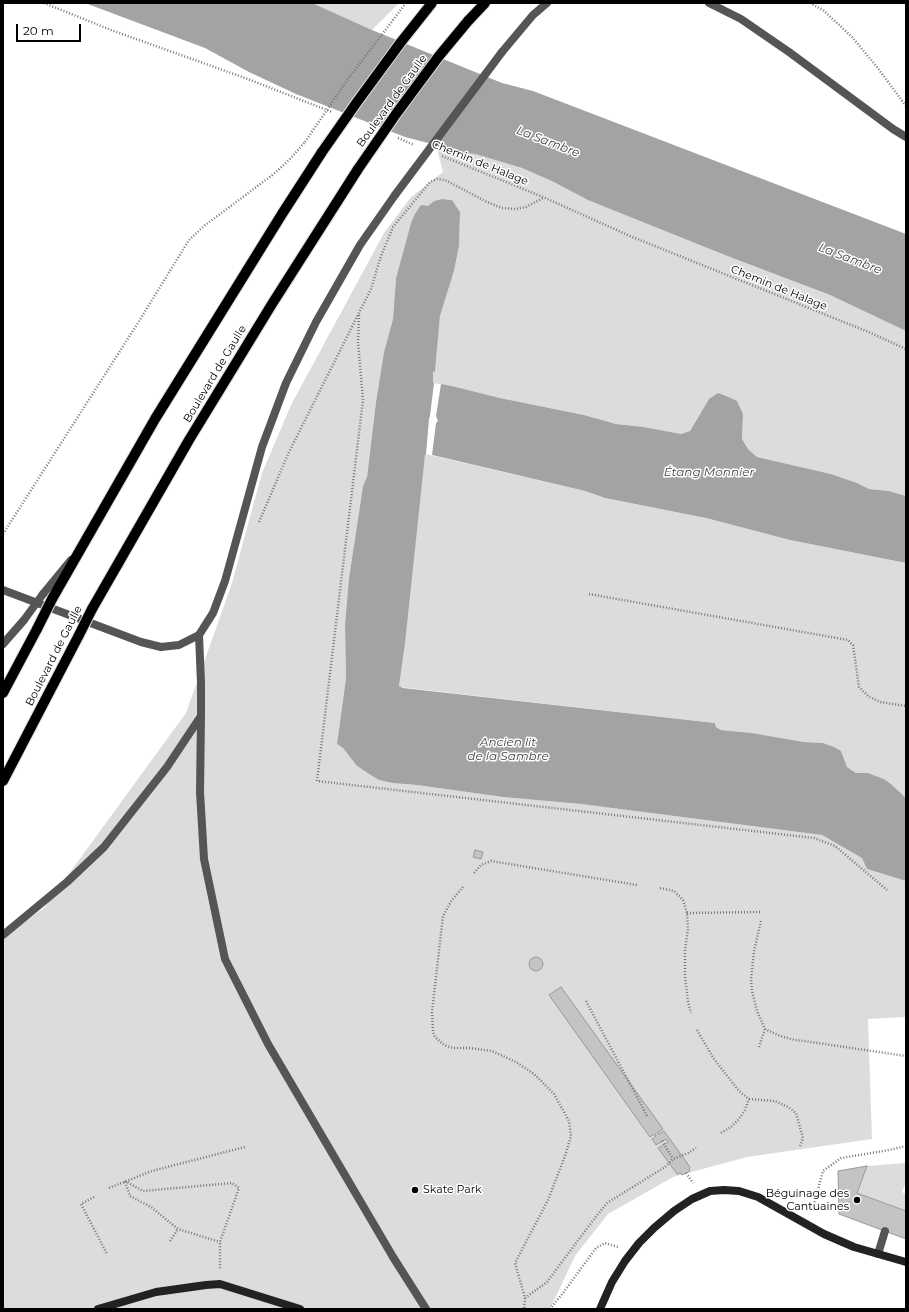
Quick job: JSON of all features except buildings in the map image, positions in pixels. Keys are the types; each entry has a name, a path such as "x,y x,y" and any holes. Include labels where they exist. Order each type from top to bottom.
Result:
{"main road":[{"path":"3,693 52,599 155,419 282,214 322,152 361,96 432,3"},
{"name":"Boulevard de Gaulle","path":"3,781 92,609 198,426 272,304 358,169 396,114 435,61 468,20 485,3"},
{"path":"600,1309 612,1282 639,1243 674,1211 692,1199 710,1191 739,1191 758,1197 824,1234 854,1247 906,1262"},
{"path":"98,1309 156,1292 220,1284 300,1309"}],"street":[{"path":"3,590 141,642 161,647 179,645 199,635 213,613 222,587 262,447 286,382 316,322 360,245 395,195 502,52 533,14 547,3"},
{"path":"709,3 740,19 789,52 906,137"},
{"path":"3,644 24,620 82,545"},
{"path":"199,635 202,683 200,792 204,859 225,960 268,1044 393,1256 426,1309"},
{"path":"3,935 67,882 104,847 167,767 201,716"},
{"path":"878,1254 885,1231"}],"path":[{"path":"44,3 334,113"},
{"path":"3,534 189,240 204,226 275,173 290,159 305,142 348,79 406,3"},
{"path":"810,3 823,10 852,37 906,106"},
{"name":"Chemin de Halage","path":"391,136 420,147"},
{"name":"Chemin de Halage","path":"442,156 543,197 630,236 871,332 906,349"},
{"path":"256,526 296,439 371,289 383,250 393,227 430,182 437,179 445,180 487,202 502,208 515,209 526,206 543,197"},
{"path":"359,315 358,342 363,400 316,781 814,838 835,846 886,890"},
{"path":"589,594 848,640 853,645 859,687 868,696 880,702 906,706"},
{"path":"474,873 481,864 491,861 637,885"},
{"path":"463,886 452,900 443,916 432,1012 433,1032 435,1037 444,1045 453,1048 470,1048 492,1051 516,1062 534,1074 554,1094 569,1121 571,1136 565,1156 548,1200 515,1264 525,1298 524,1309"},
{"path":"660,888 674,891 683,900 687,913 688,929 685,950 685,976 688,1002 692,1013"},
{"path":"687,913 760,912"},
{"path":"761,921 754,951 751,979 752,991 757,1011 765,1029 780,1036 795,1040 804,1040 906,1056"},
{"path":"586,1001 648,1116"},
{"path":"758,1047 765,1029"},
{"path":"697,1030 721,1069 734,1085 749,1099 775,1101 788,1107 796,1113 803,1138 800,1146"},
{"path":"721,1133 731,1127 739,1119 745,1110 749,1099"},
{"path":"662,1141 673,1159"},
{"path":"808,1225 823,1171 841,1158 906,1146"},
{"path":"109,1188 152,1171 245,1148"},
{"path":"525,1298 547,1282 607,1203 665,1167 673,1159 696,1148"},
{"path":"125,1181 130,1196 151,1207 178,1229 220,1242"},
{"path":"125,1181 143,1191 232,1183 239,1188 220,1242 220,1284"},
{"path":"94,1197 81,1204 107,1254"},
{"path":"170,1240 178,1229"},
{"path":"550,1309 564,1293 596,1248 605,1244 611,1244 630,1255"}],"shaded area":[{"path":"312,3 399,3 372,30"},
{"path":"436,145 454,152 475,154 522,168 730,257 830,295 906,331 906,496 889,491 868,489 857,483 831,474 757,457 748,449 742,439 743,414 709,399 690,431 681,434 644,427 616,424 584,415 433,383 433,371 435,371 440,316 454,271 459,246 460,212 452,200 442,199 434,201 411,223 396,278 393,319 384,352 367,477 363,486 349,578 345,624 346,678 337,744 343,748 357,766 379,780 392,783 503,797 581,804 822,835 863,858 867,869 906,881 906,1017 868,1019 872,1139 747,1157 673,1177 608,1214 575,1256 550,1309 3,1309 3,937 44,908 186,713 232,583 262,473 291,405 384,233 411,197 443,172"},
{"path":"425,454 585,491 605,498 706,518 790,540 906,563 906,798 884,779 868,773 856,773 847,767 841,751 823,743 804,742 752,733 721,730 716,727 715,723 399,687"},
{"path":"906,1163 906,1182 902,1192 906,1194 906,1211 857,1193 867,1166"}],"water":[{"name":"La Sambre","path":"85,3 312,3 372,30 502,83 533,91 906,234 906,331 830,295 588,200 554,182 522,168 475,154 454,152 436,145 405,137 296,94 249,72 205,48"},
{"name":"Ancien lit de la Sambre","path":"442,199 452,200 460,212 459,246 454,271 440,316 435,372 433,371 434,383 399,686 403,688 715,723 716,727 721,730 752,733 804,742 823,743 834,747 841,751 847,767 856,773 868,773 884,779 906,798 906,881 867,869 862,858 822,835 581,804 503,797 392,783 379,780 357,766 343,748 337,744 346,678 345,624 349,578 363,486 367,477 384,352 393,319 396,278 411,223 415,214 421,205 428,206 434,201"},
{"name":"Étang Monnier","path":"441,384 584,415 616,424 644,427 681,434 690,431 709,399 718,393 726,396 737,401 743,414 742,439 748,449 757,457 831,474 869,489 889,491 906,496 906,563 790,540 706,518 605,498 585,491 432,455 436,423 438,421 436,416"}],"place":[{"name":"Skate Park","path":"415,1190"},
{"name":"Béguinage des Cantuaines","path":"857,1200"}]}
